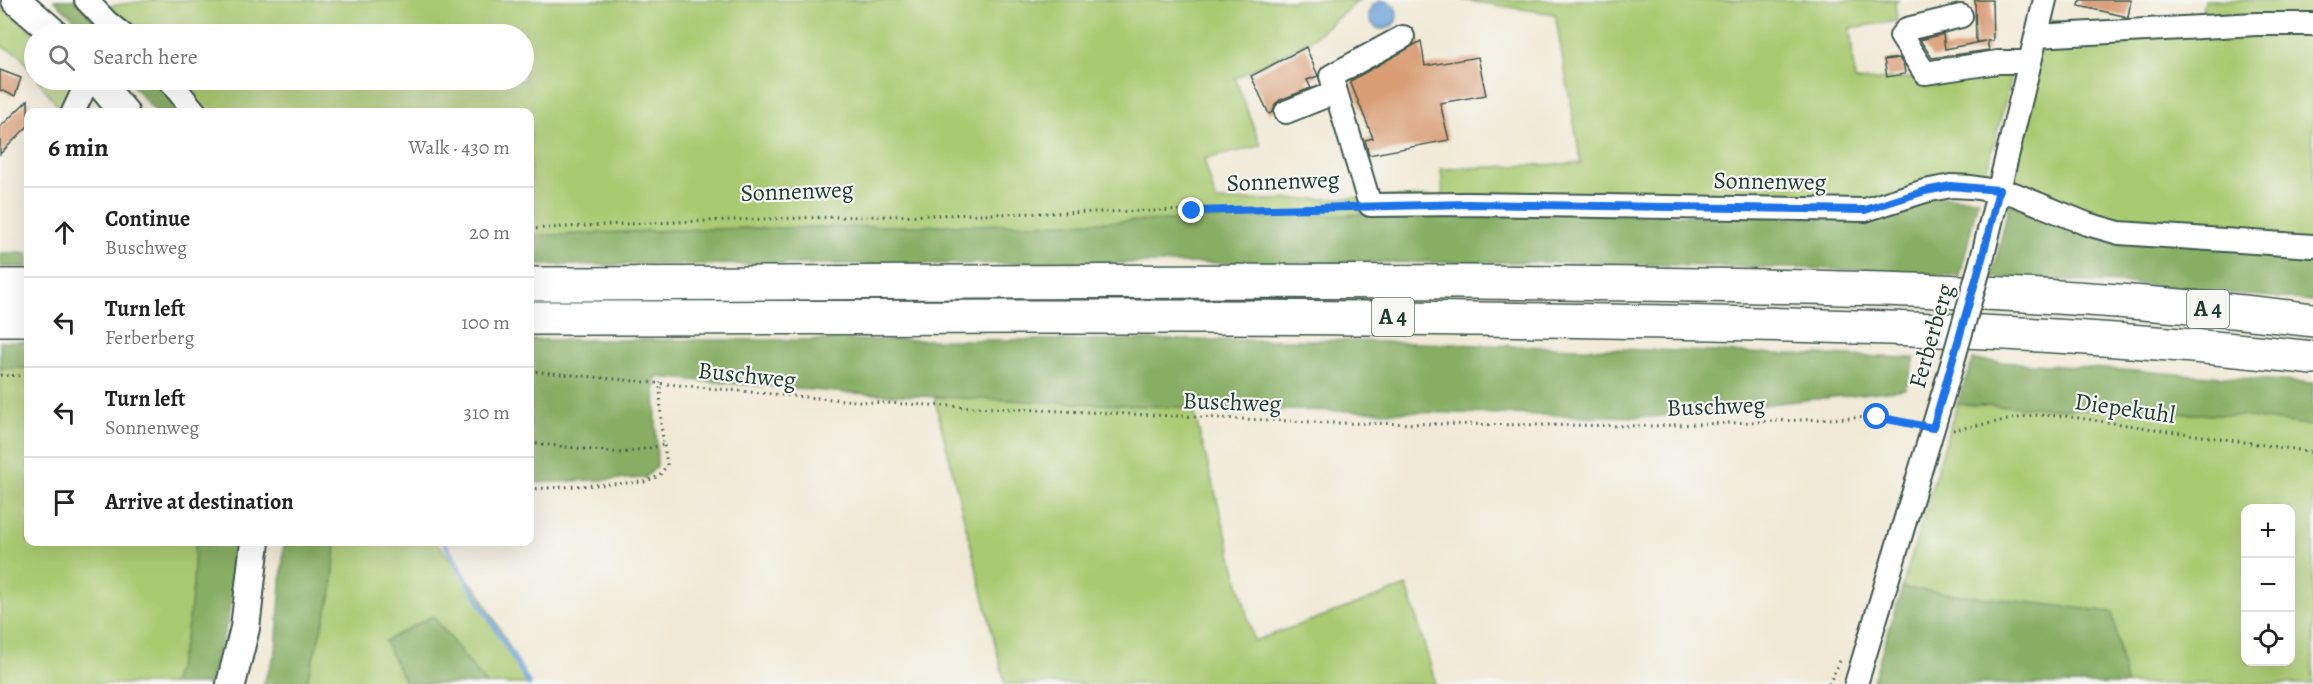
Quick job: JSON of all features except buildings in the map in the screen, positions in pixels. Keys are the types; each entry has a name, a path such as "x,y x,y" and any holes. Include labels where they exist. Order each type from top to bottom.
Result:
{"highway":[{"name":"A 4","path":"534,284 1397,281 1814,286 2102,301 2313,320"},
{"path":"0,286 24,285"},
{"name":"A 4","path":"534,318 1402,317 1804,325 1956,329 2133,340 2313,358"},
{"path":"0,319 24,319"}],"main road":[{"path":"16,0 43,24"},
{"path":"105,90 120,108"},
{"path":"231,684 244,628 255,546"}],"street":[{"path":"86,0 110,24"},
{"name":"Ferberberg","path":"1856,684 1983,255 2046,0"},
{"path":"1961,16 1907,29 1901,36 1925,73 1998,62 2030,62"},
{"path":"2036,36 2245,24 2313,24"},
{"path":"1370,205 1331,76 1403,37"},
{"path":"74,108 83,90"},
{"path":"178,90 192,108"},
{"path":"1286,112 1336,92"},
{"name":"Sonnenweg","path":"1370,205 1467,204 1865,210 1925,191 1951,186 1999,190 2014,194 2087,224 2119,233 2313,246"}],"path":[{"name":"Sonnenweg","path":"534,230 746,219 1192,211 1370,205"},
{"name":"Buschweg","path":"534,371 883,403 1334,423 1651,426 1877,417 1933,428"},
{"path":"0,375 24,376"},
{"path":"534,489 644,482 659,476 667,465 661,426 660,382"},
{"name":"Diepekuhl","path":"1933,428 1948,430 2034,415 2066,416 2313,452"},
{"path":"534,443 621,453 664,445"}],"green space":[{"path":"54,0 74,0 98,24 80,24"},
{"path":"74,0 99,0 105,7 150,0 1359,0 1307,43 1235,78 1261,146 1204,159 1216,201 1443,196 1441,169 1581,163 1555,14 1462,0 1899,0 1895,1 1897,21 1850,28 1855,81 1915,78 1927,87 2014,69 1984,179 1863,202 1030,224 706,229 534,236 534,108 179,108 166,90 534,90 534,24 98,24"},
{"path":"2204,0 2313,0 2313,254 2120,243 2009,205 2045,18 2077,27 2200,22"},
{"path":"0,4 24,25 24,61 19,54 0,46"},
{"path":"46,90 74,90 64,108 59,108"},
{"path":"137,90 166,90 179,108 152,108"},
{"path":"1927,196 1978,199 1960,276 1833,269 1539,262 534,265 534,236 706,229 1030,224 1442,212 1867,218"},
{"path":"2009,205 2042,213 2313,254 2313,301 2126,283 1992,278"},
{"path":"0,253 24,253 24,267 0,267"},
{"path":"534,340 1319,340 1915,358 1905,389 1652,417 1193,408 849,393 655,377 657,466 645,478 534,483"},
{"path":"0,342 24,342 24,368 0,368"},
{"path":"1973,360 2313,383 2313,426 2243,416 1957,404"},
{"path":"0,368 24,368 24,546 195,546 194,579 187,631 172,684 0,684"},
{"path":"934,397 1193,408 1254,641 1407,586 1436,684 1005,684"},
{"path":"1957,404 2243,416 2313,426 2313,684 2126,684 2112,612 1902,588"},
{"path":"195,546 237,546 228,619 209,684 172,684 187,631 194,579"},
{"path":"284,546 336,546 332,591 306,684 263,684 276,651"},
{"path":"336,546 439,546 479,592 530,684 486,684 432,616 385,641 406,684 306,684 332,591"},
{"path":"1902,588 2112,612 2126,684 1872,684"},
{"path":"433,616 486,684 406,684 385,641"}],"water":[{"path":"1383,1 1393,5 1397,15 1393,25 1383,29 1373,25 1369,15 1373,5"}],"waterway":[{"path":"446,546 529,684"}],"route":[{"path":"1192,211 1467,204 1865,210 1925,191 1951,186 1999,190 1983,255 1933,428 1877,417"}]}
